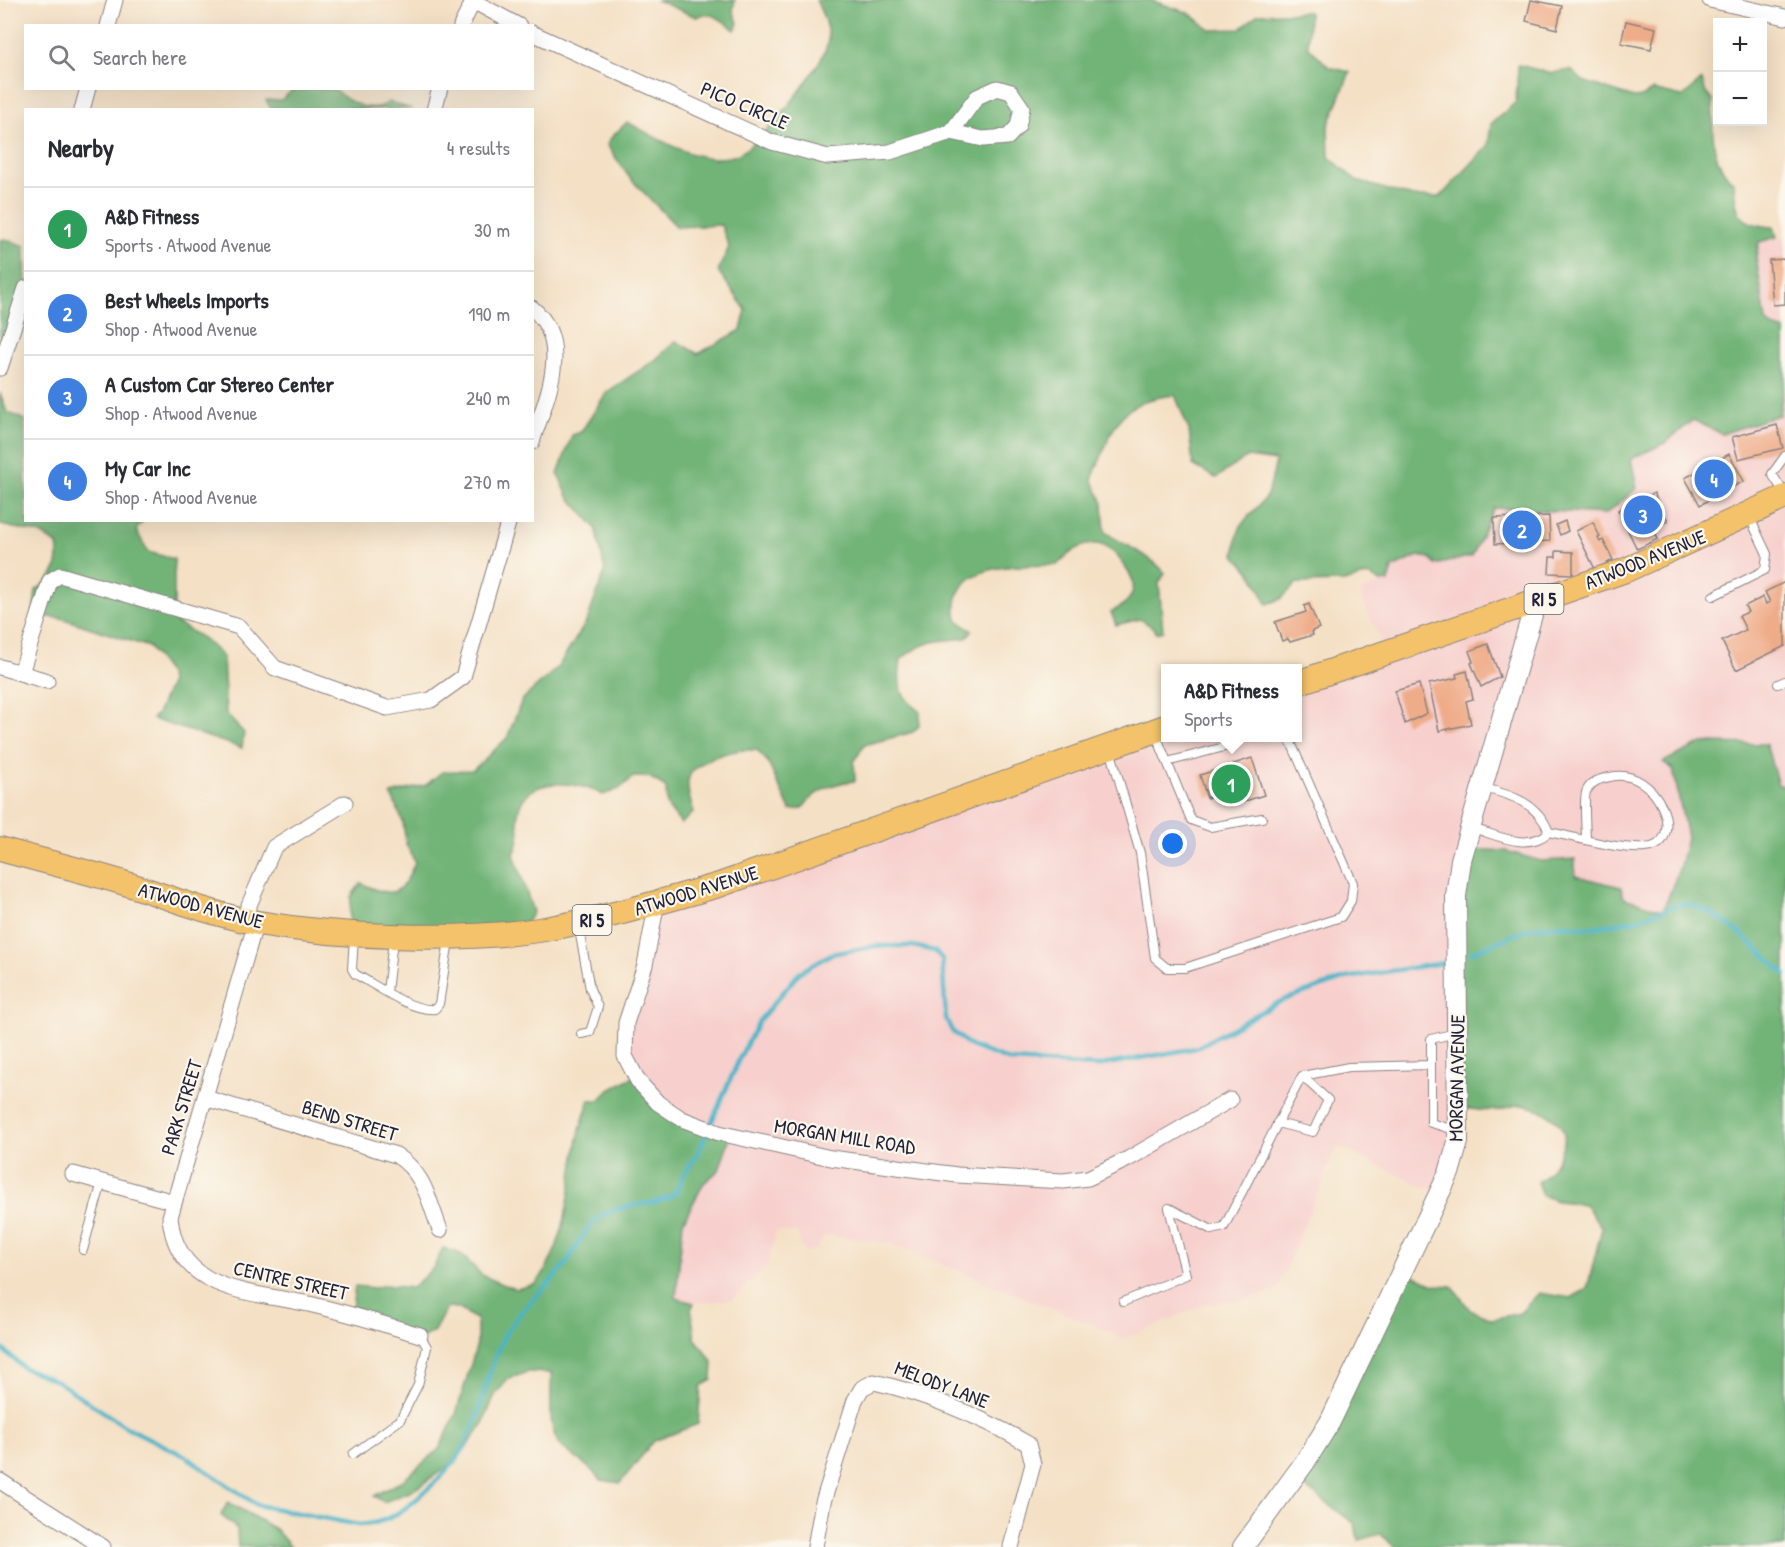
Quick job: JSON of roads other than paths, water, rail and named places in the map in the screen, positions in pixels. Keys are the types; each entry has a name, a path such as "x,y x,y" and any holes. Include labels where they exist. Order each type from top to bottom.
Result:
{"main road":[{"name":"ATWOOD AVENUE","path":"1302,681 1626,570 1749,515 1785,495"},
{"name":"ATWOOD AVENUE","path":"0,849 250,921 354,932 450,936 537,930 578,923 719,885 1160,729"}],"street":[{"path":"109,24 115,0"},
{"path":"1710,0 1785,17"},
{"path":"462,24 473,1 515,24"},
{"name":"PICO CIRCLE","path":"534,34 772,142 828,157 890,152 951,132"},
{"path":"998,88 1011,92 1022,108 1018,126 1008,137 983,139 951,132 977,97 998,88"},
{"path":"83,108 87,90"},
{"path":"435,108 439,90"},
{"path":"0,368 24,294"},
{"path":"534,309 539,313 554,339 554,371 534,436"},
{"path":"21,673 50,581 60,575 239,627 275,668 387,708 431,700 463,677 508,522"},
{"name":"MORGAN AVENUE","path":"1243,1547 1305,1462 1330,1422 1449,1173 1458,1142 1456,896 1469,827 1536,602"},
{"path":"0,667 47,681"},
{"name":"PARK STREET","path":"174,1202 205,1098 250,921 274,847 345,804"},
{"name":"MORGAN MILL ROAD","path":"657,902 645,965 626,1023 625,1056 638,1081 658,1103 682,1119 719,1133 831,1158 957,1175 1063,1181 1088,1178 1128,1159 1230,1100"},
{"name":"BEND STREET","path":"205,1098 386,1152 407,1161 420,1178 440,1230"},
{"path":"73,1174 174,1202"},
{"name":"CENTRE STREET","path":"174,1202 170,1216 172,1237 179,1255 195,1269 222,1286 317,1306 420,1335"},
{"name":"MELODY LANE","path":"815,1547 823,1502 847,1423 862,1388 874,1382 898,1387 960,1411 1028,1444 1033,1464 1011,1547"},
{"path":"0,1481 103,1547"}],"lane":[{"path":"1785,456 1772,474 1785,495"},
{"path":"1713,596 1765,570 1767,554 1749,515"},
{"path":"1163,742 1167,762 1191,820 1210,826 1262,818"},
{"path":"1167,762 1234,742"},
{"path":"1109,746 1140,853 1155,958 1167,968 1185,968 1326,923 1341,916 1351,901 1353,883 1291,742"},
{"path":"1549,832 1586,840 1644,848 1656,845 1665,835 1667,823 1660,799 1646,784 1631,777 1617,775 1596,780 1587,789 1584,799 1587,815 1586,840"},
{"path":"1482,788 1516,796 1544,819 1549,832"},
{"path":"1469,827 1518,842 1540,840 1549,832"},
{"path":"578,923 590,989 598,1007 590,1032 581,1034"},
{"path":"354,932 351,969 387,992 416,1006 435,1009 443,987 450,936"},
{"path":"387,992 393,934"},
{"path":"1458,1033 1431,1039 1431,1123 1458,1131"},
{"path":"1302,1076 1349,1067 1431,1065"},
{"path":"1123,1302 1186,1275 1169,1208 1212,1230 1224,1227 1302,1076"},
{"path":"1277,1123 1313,1132 1328,1100 1302,1076"},
{"path":"83,1250 102,1182"},
{"path":"353,1454 400,1420 418,1384 427,1347 420,1335"}],"waterway":[{"path":"1471,953 1531,928 1565,925 1591,928 1635,920 1678,905 1691,904 1712,914 1740,933 1785,974"},
{"path":"0,1347 24,1368 57,1381 126,1427 185,1456 257,1505 359,1525 376,1522 392,1517 412,1503 456,1460 473,1427 491,1368 509,1328 564,1266 592,1224 611,1211 653,1202 675,1194 684,1174 698,1153 741,1055 759,1021 800,972 831,954 876,946 913,946 935,951 942,959 946,1019 952,1031 970,1046 1010,1061 1097,1066 1196,1048 1281,1001 1346,978 1443,963"}],"place":[{"name":"My Car Inc","path":"1714,479"},
{"name":"A Custom Car Stereo Center","path":"1643,515"},
{"name":"Best Wheels Imports","path":"1522,530"},
{"name":"A&D Fitness","path":"1231,784"}]}
